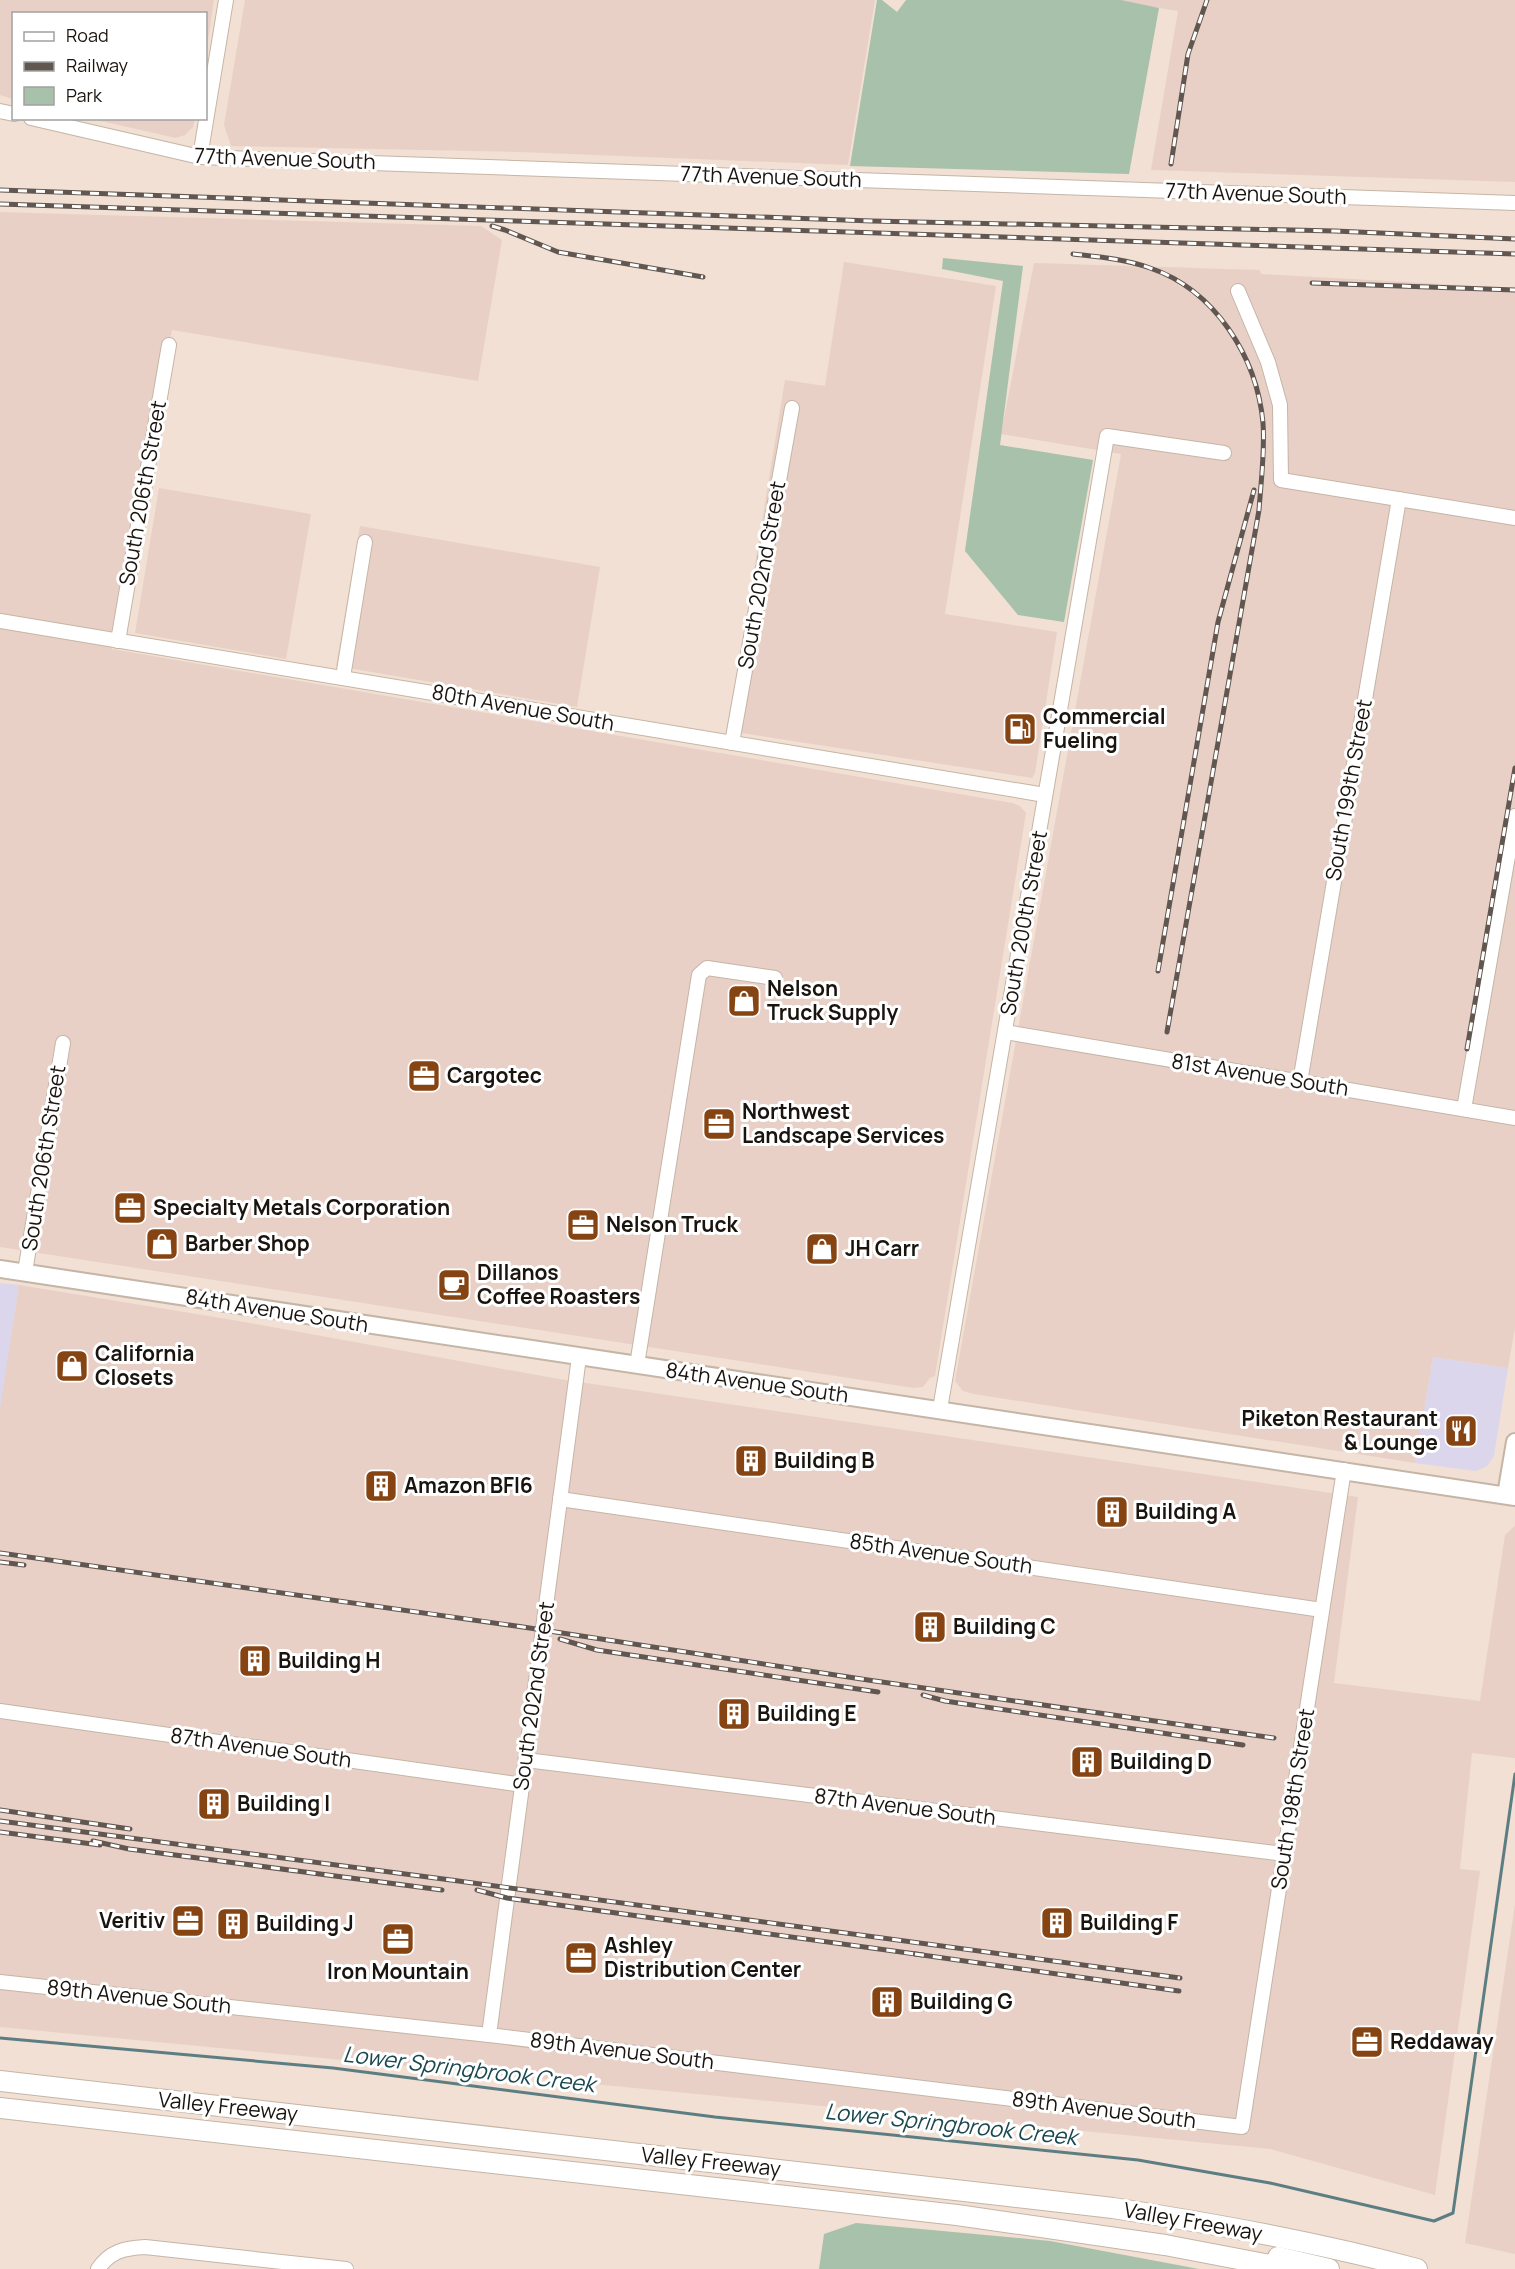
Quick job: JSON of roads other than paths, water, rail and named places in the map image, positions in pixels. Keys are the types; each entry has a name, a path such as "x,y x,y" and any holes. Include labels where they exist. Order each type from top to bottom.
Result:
{"highway":[{"name":"Valley Freeway","path":"0,2081 1113,2208 1210,2223 1331,2248 1417,2269"},
{"name":"Valley Freeway","path":"0,2108 957,2215 1165,2245 1291,2269"},
{"path":"957,2215 1020,2217 1142,2233 1243,2250 1329,2269"}],"main road":[{"name":"84th Avenue South","path":"0,1269 1510,1496"},
{"path":"1510,1496 1515,1442"}],"street":[{"path":"207,115 226,0"},
{"name":"77th Avenue South","path":"40,120 200,157 1515,203"},
{"path":"200,157 206,120"},
{"path":"1238,291 1268,362 1281,405 1281,480 1515,518"},
{"name":"South 206th Street","path":"118,641 169,345"},
{"name":"South 202nd Street","path":"732,743 792,408"},
{"name":"South 200th Street","path":"940,1409 1107,436 1224,453"},
{"name":"South 199th Street","path":"1300,1082 1399,499"},
{"path":"343,678 365,542"},
{"name":"80th Avenue South","path":"0,621 1046,795"},
{"path":"1464,1109 1515,816"},
{"path":"636,1365 699,975 707,968 775,978"},
{"name":"81st Avenue South","path":"1005,1032 1515,1118"},
{"name":"South 206th Street","path":"25,1272 63,1043"},
{"name":"South 202nd Street","path":"489,2035 579,1357"},
{"name":"South 198th Street","path":"1242,2127 1344,1470"},
{"name":"85th Avenue South","path":"560,1499 1322,1610"},
{"name":"87th Avenue South","path":"0,1711 523,1785"},
{"name":"87th Avenue South","path":"526,1760 1284,1854"},
{"name":"89th Avenue South","path":"0,1982 489,2035 1242,2127"},
{"path":"98,2269 113,2253 123,2249 145,2247 345,2269"}],"waterway":[{"name":"Lower Springbrook Creek","path":"0,2038 333,2068 715,2117 1138,2160 1270,2183 1434,2221 1453,2213 1515,1774"}],"railway":[{"path":"1171,164 1188,54 1207,0"},
{"path":"0,190 872,221 1335,231 1515,239"},
{"path":"0,204 1515,254"},
{"path":"492,226 558,252 703,277"},
{"path":"1073,254 1141,265 1173,278 1194,292 1213,309 1229,329 1242,351 1252,374 1263,423 1259,510 1167,1032"},
{"path":"1312,283 1515,290"},
{"path":"1158,971 1218,622 1254,490"},
{"path":"1467,1049 1515,768"},
{"path":"0,1553 523,1627 868,1680 1274,1738"},
{"path":"0,1562 24,1565"},
{"path":"560,1639 597,1650 878,1692"},
{"path":"923,1695 945,1701 1243,1745"},
{"path":"0,1810 130,1829"},
{"path":"0,1821 1180,1978"},
{"path":"0,1832 100,1845"},
{"path":"93,1841 129,1849 442,1890"},
{"path":"477,1890 507,1898 923,1955"},
{"path":"915,1954 1179,1991"}],"place":[{"name":"Commercial Fueling","path":"1020,729"},
{"name":"Nelson Truck Supply","path":"744,1001"},
{"name":"Cargotec","path":"424,1076"},
{"name":"Northwest Landscape Services","path":"719,1124"},
{"name":"Specialty Metals Corporation","path":"130,1208"},
{"name":"Nelson Truck","path":"583,1225"},
{"name":"Barber Shop","path":"162,1244"},
{"name":"JH Carr","path":"822,1249"},
{"name":"Dillanos Coffee Roasters","path":"454,1285"},
{"name":"California Closets","path":"72,1366"},
{"name":"Piketon Restaurant & Lounge","path":"1461,1431"},
{"name":"Building B","path":"751,1461"},
{"name":"Amazon BFI6","path":"381,1486"},
{"name":"Building A","path":"1112,1512"},
{"name":"Building C","path":"930,1627"},
{"name":"Building H","path":"255,1661"},
{"name":"Building E","path":"734,1714"},
{"name":"Building D","path":"1087,1762"},
{"name":"Building I","path":"214,1804"},
{"name":"Veritiv","path":"188,1921"},
{"name":"Building F","path":"1057,1923"},
{"name":"Building J","path":"233,1924"},
{"name":"Iron Mountain","path":"398,1939"},
{"name":"Ashley Distribution Center","path":"581,1958"},
{"name":"Building G","path":"887,2002"},
{"name":"Reddaway","path":"1367,2042"}]}
